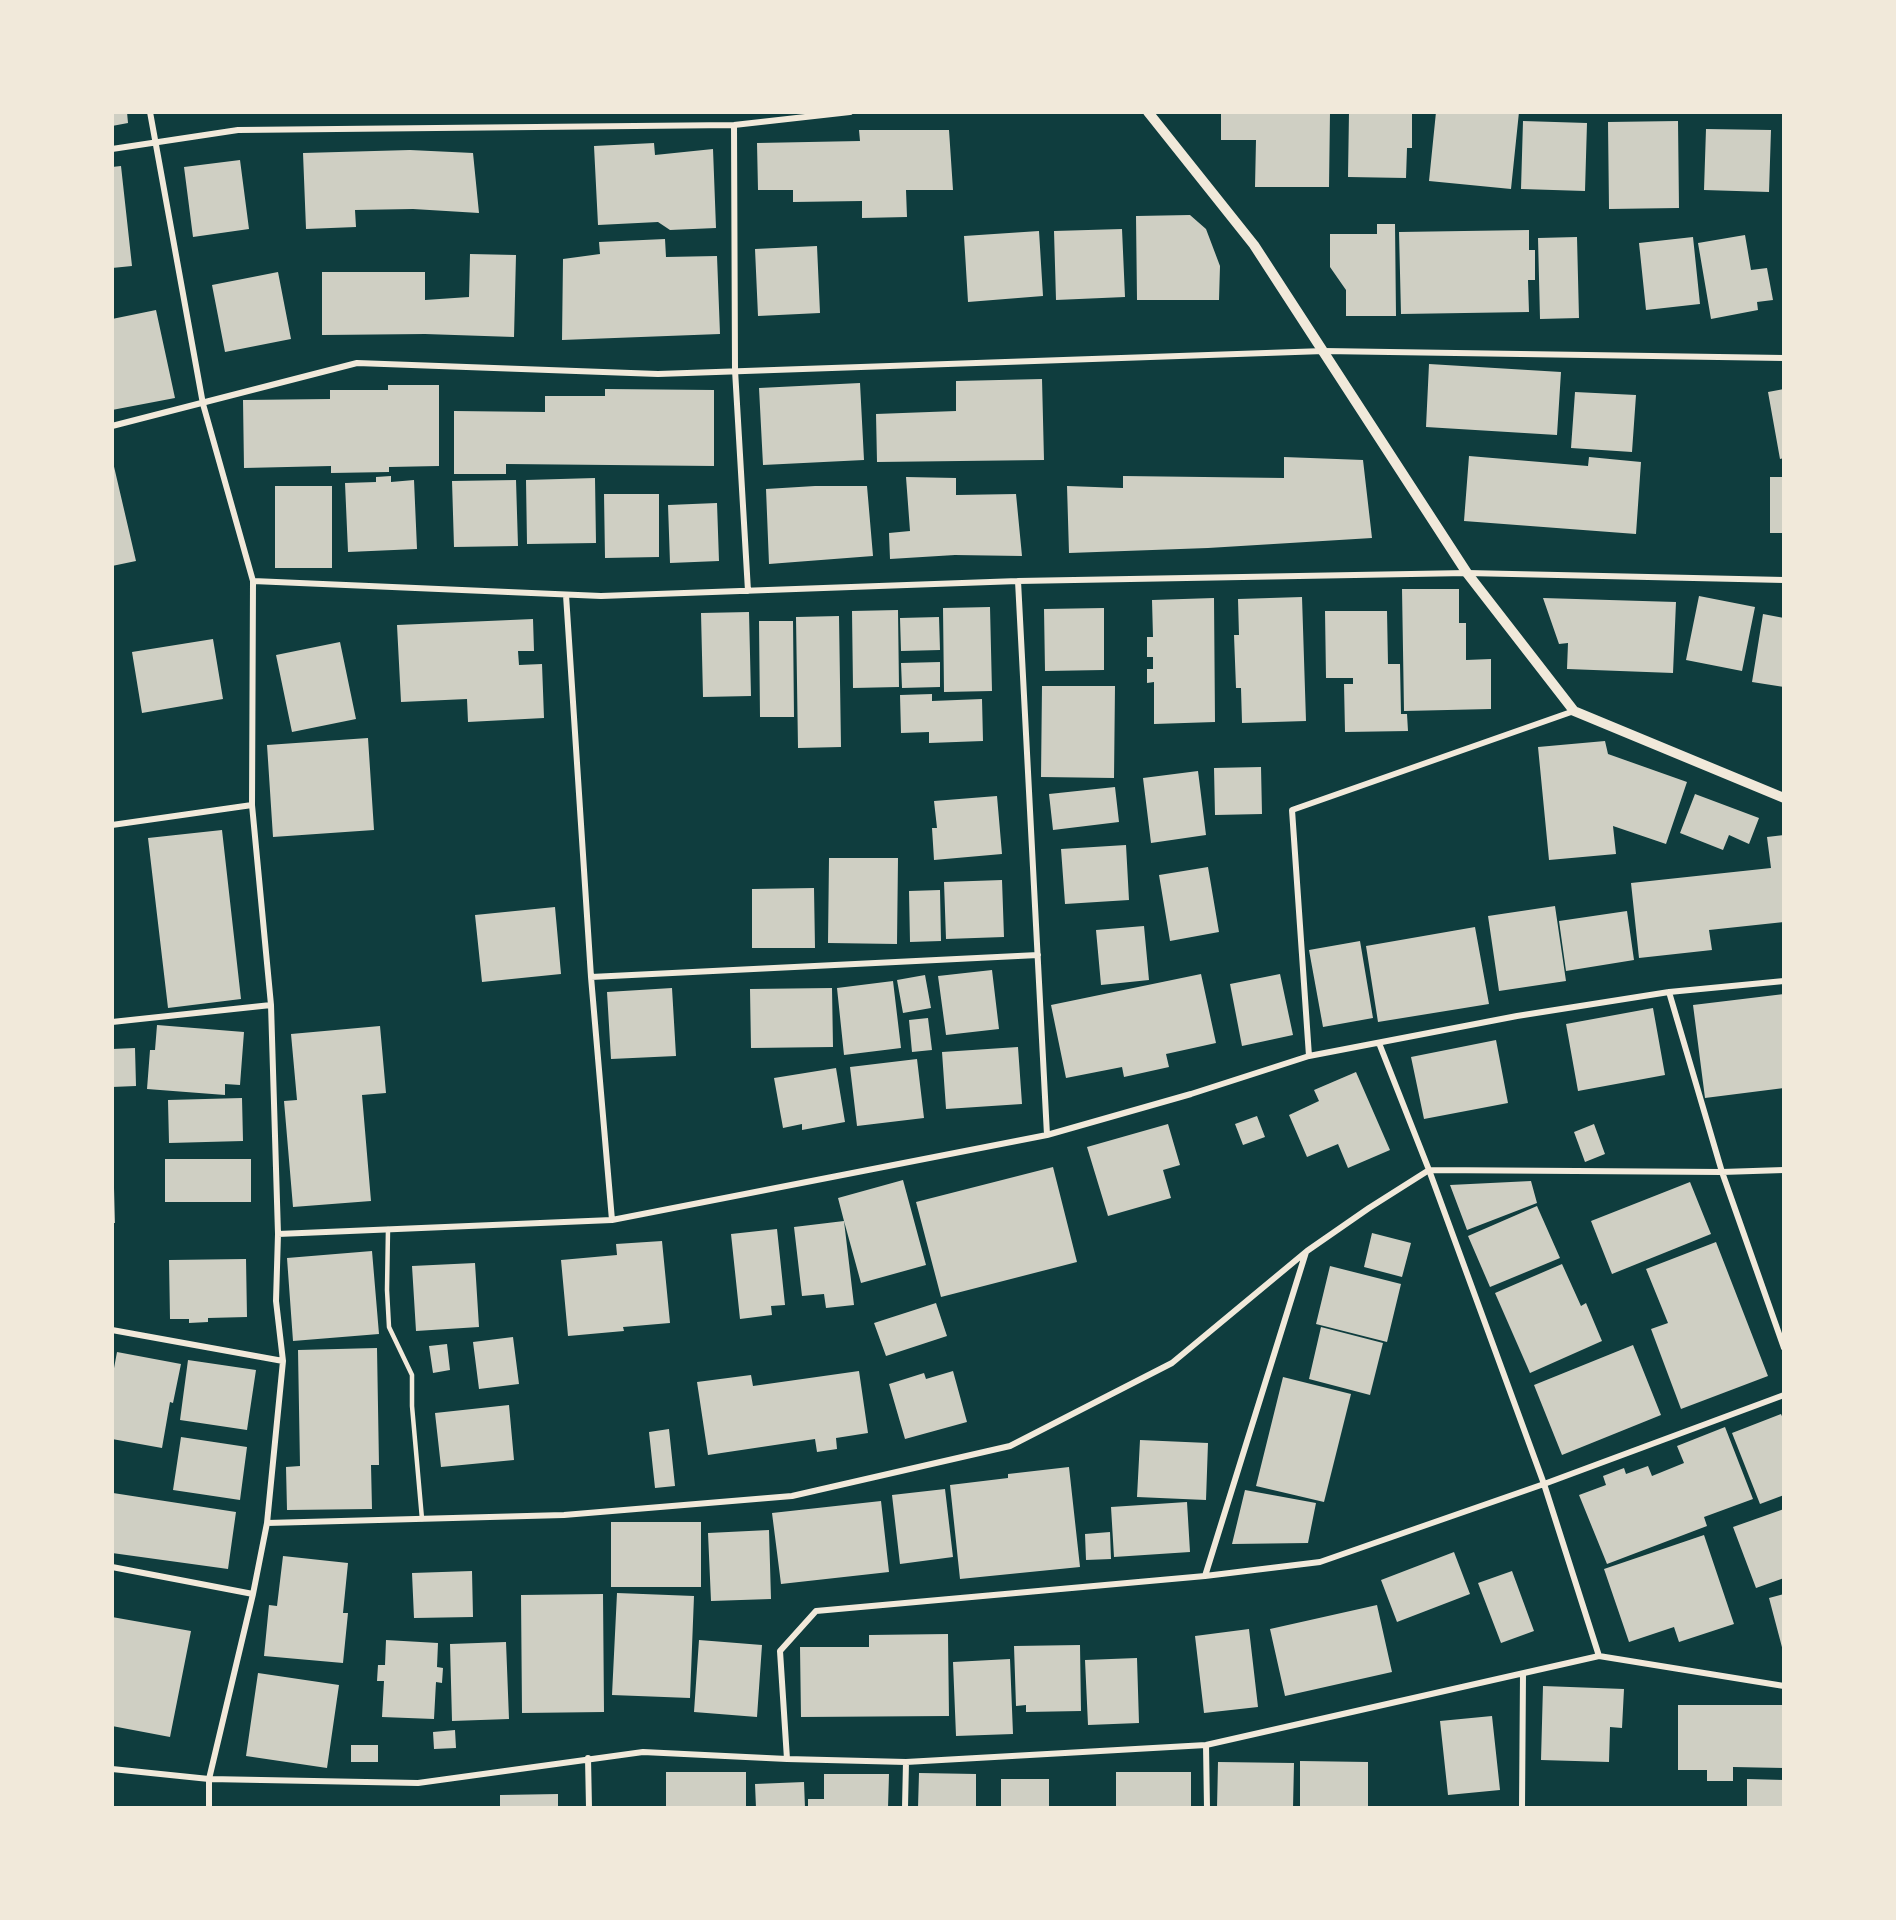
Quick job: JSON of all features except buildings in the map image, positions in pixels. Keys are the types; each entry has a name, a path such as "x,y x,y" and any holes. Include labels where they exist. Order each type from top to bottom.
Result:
{"street":[{"path":"150,112 203,404 253,580 252,805 271,1005 278,1234 276,1301 283,1361 267,1523 253,1594 209,1779 209,1808"},
{"path":"112,148 238,130 734,125 850,112"},
{"path":"1148,112 1254,245 1467,573 1574,711 1784,798"},
{"path":"734,125 735,370 748,591"},
{"path":"112,426 357,363 658,374 1324,351 1784,358"},
{"path":"253,580 601,596 1018,580 1467,573 1784,580"},
{"path":"1018,580 1047,1135"},
{"path":"566,595 591,977 612,1220"},
{"path":"1310,1056 1292,810 1574,711"},
{"path":"112,825 252,805"},
{"path":"591,977 1038,955"},
{"path":"278,1234 612,1220 1047,1135 1191,1094 1310,1056 1516,1016 1669,992 1784,981"},
{"path":"1669,992 1722,1172 1784,1348"},
{"path":"112,1022 271,1005"},
{"path":"1379,1043 1544,1484 1599,1656"},
{"path":"267,1523 564,1515 792,1496 1010,1446 1172,1363 1307,1251 1428,1170 1722,1172 1784,1170"},
{"path":"1205,1576 1307,1251"},
{"path":"112,1330 283,1361"},
{"path":"787,1759 780,1651 816,1611 1205,1576 1320,1562 1544,1484 1784,1395"},
{"path":"112,1567 253,1594"},
{"path":"112,1769 209,1779 418,1783 643,1752 906,1762 1206,1745 1599,1656 1784,1686"},
{"path":"1522,1808 1523,1674"},
{"path":"1206,1745 1207,1808"},
{"path":"588,1758 589,1808"},
{"path":"905,1808 906,1762"}],"lane":[{"path":"388,1229 389,1327 412,1375 412,1406 422,1519"}]}
